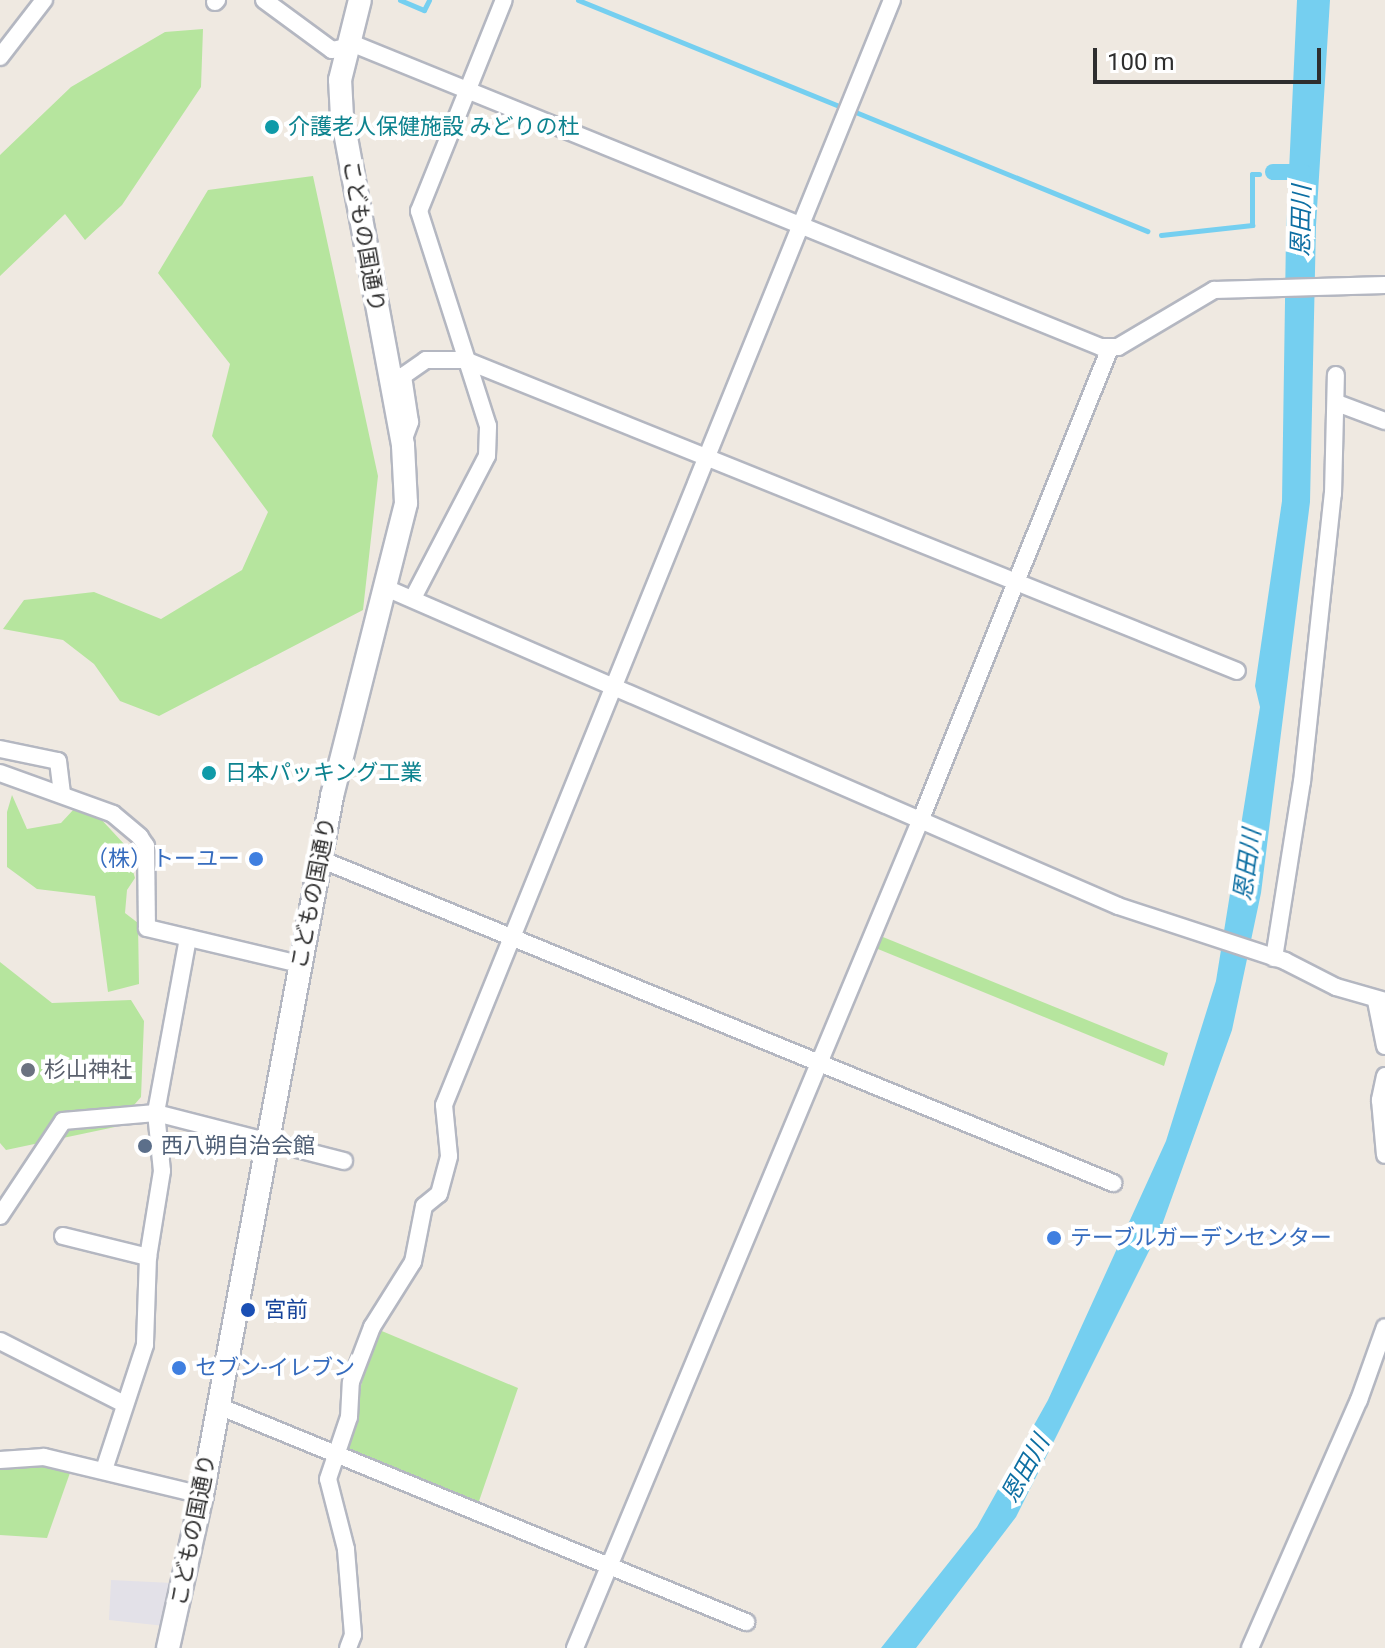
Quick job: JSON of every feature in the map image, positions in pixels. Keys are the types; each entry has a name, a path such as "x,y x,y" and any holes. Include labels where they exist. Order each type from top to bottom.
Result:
{"main road":[{"name":"こどもの国通り","path":"168,1648 202,1495 216,1405 320,859 406,503 403,445 342,117 345,46 360,0"}],"street":[{"path":"0,57 44,0"},
{"path":"264,0 332,50 356,45 1110,348"},
{"path":"413,598 487,456 488,426 419,211 504,0"},
{"path":"348,1648 353,1635 346,1549 328,1479 349,1417 351,1382 372,1327 413,1262 424,1206 439,1194 449,1156 444,1105 617,685 892,0"},
{"path":"575,1648 816,1062 921,819 1013,581 1110,348 1214,290 1266,286 1385,285"},
{"path":"403,445 410,422 403,376 426,360 465,360 1237,671"},
{"path":"1271,956 1302,782 1333,494 1336,375"},
{"path":"1337,403 1385,421"},
{"path":"386,588 617,685 1118,906 1271,956 1380,1001 1385,1046"},
{"path":"0,749 58,761 62,793"},
{"path":"0,773 113,814 140,837 146,846 147,928 299,964"},
{"path":"320,859 1113,1183"},
{"path":"104,1470 145,1345 148,1257 162,1171 156,1113 188,938"},
{"path":"1385,1076 1380,1100 1385,1155"},
{"path":"0,1216 63,1121 156,1113 344,1161"},
{"path":"63,1236 148,1257"},
{"path":"1250,1648 1359,1400 1385,1327"},
{"path":"0,1341 124,1404"},
{"path":"216,1405 746,1622"},
{"path":"0,1460 44,1457 202,1495"}],"shaded area":[{"path":"111,1580 172,1583 165,1626 109,1620"}],"green space":[{"path":"203,29 201,87 122,205 85,240 65,214 0,276 0,155 71,87 165,32"},
{"path":"313,176 378,476 363,610 159,716 120,701 94,664 63,640 3,629 24,600 94,592 161,619 242,570 268,512 212,436 230,364 158,273 208,190"},
{"path":"12,795 27,829 61,823 74,809 99,817 125,845 135,878 127,890 125,913 138,923 139,984 108,992 95,896 37,889 7,867 7,812"},
{"path":"878,935 1168,1053 1164,1066 873,947"},
{"path":"0,962 52,1003 131,1000 144,1021 141,1097 115,1127 6,1150 0,1143"},
{"path":"377,1329 518,1388 478,1504 343,1449"},
{"path":"43,1463 71,1470 47,1538 0,1535 0,1468"}],"water":[{"name":"恩田川","path":"1297,0 1330,0 1316,225 1310,502 1261,893 1232,1030 1162,1225 1016,1517 916,1648 881,1648 977,1527 1048,1400 1166,1141 1216,981 1260,707 1255,686 1282,501 1286,235"}],"waterway":[{"path":"400,0 424,10 429,0"},
{"path":"578,0 844,108"},
{"path":"853,111 1147,231"},
{"path":"1273,172 1303,172"},
{"path":"1161,235 1252,225 1252,174 1259,174"}],"place":[{"name":"介護老人保健施設 みどりの杜","path":"272,127"},
{"name":"日本パッキング工業","path":"209,773"},
{"name":"（株）トーユー","path":"256,859"},
{"name":"杉山神社","path":"28,1070"},
{"name":"西八朔自治会館","path":"145,1146"},
{"name":"テーブルガーデンセンター","path":"1054,1238"},
{"name":"宮前","path":"248,1310"},
{"name":"セブン-イレブン","path":"179,1368"}]}
